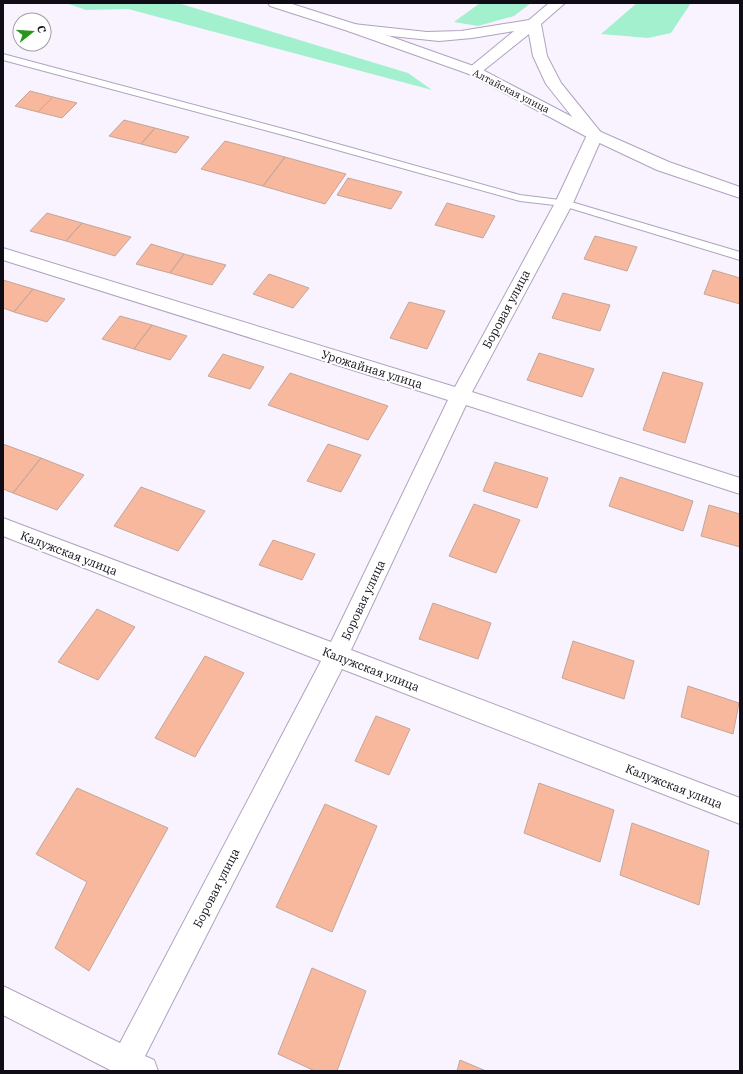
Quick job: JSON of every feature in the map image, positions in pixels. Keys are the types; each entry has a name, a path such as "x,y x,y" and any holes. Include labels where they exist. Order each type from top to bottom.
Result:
{"street":[{"name":"Алтайская улица","path":"275,3 353,28 474,71 595,135 664,166 740,193"},
{"path":"474,71 558,3"},
{"path":"353,28 406,34 450,36 534,23"},
{"path":"534,23 540,56 554,84 595,135"},
{"name":"Боровая улица","path":"134,1067 336,656 460,396 564,202 595,135"},
{"name":"Урожайная улица","path":"3,254 460,396 740,486"},
{"name":"Калужская улица","path":"3,527 740,811"},
{"path":"3,1000 134,1067"}],"lane":[{"path":"3,57 284,132 520,198 564,202 657,232 740,256"}],"green space":[{"path":"66,3 178,3 408,73 432,90 128,9 86,10"},
{"path":"480,3 531,3 514,16 478,26 454,22"},
{"path":"637,3 691,3 671,33 648,38 601,34"}],"building":[{"path":"30,91 53,97 38,112 15,106"},
{"path":"53,97 77,103 62,118 38,112"},
{"path":"124,120 155,128 141,144 109,136"},
{"path":"155,128 189,137 176,153 141,144"},
{"path":"225,141 285,157 263,186 201,169"},
{"path":"285,157 346,174 325,204 263,186"},
{"path":"348,178 402,192 391,209 337,195"},
{"path":"447,203 495,216 483,238 435,225"},
{"path":"47,213 82,223 66,241 30,231"},
{"path":"82,223 131,237 115,256 66,241"},
{"path":"595,236 637,247 627,271 584,259"},
{"path":"151,244 184,254 170,273 136,264"},
{"path":"184,254 226,265 212,285 170,273"},
{"path":"713,270 740,278 740,304 704,294"},
{"path":"269,274 309,288 293,308 253,294"},
{"path":"3,280 33,289 14,312 3,308"},
{"path":"33,289 65,299 47,322 14,312"},
{"path":"563,293 610,305 600,331 552,318"},
{"path":"409,302 445,311 427,349 390,338"},
{"path":"120,316 152,325 134,349 102,339"},
{"path":"152,325 187,336 170,360 134,349"},
{"path":"539,353 594,369 582,397 527,380"},
{"path":"223,354 264,367 250,389 208,376"},
{"path":"663,372 703,383 685,443 643,430"},
{"path":"290,373 388,406 368,440 268,405"},
{"path":"3,444 41,458 13,493 3,489"},
{"path":"328,444 361,455 341,492 307,481"},
{"path":"41,458 84,475 57,510 13,493"},
{"path":"495,462 548,478 537,508 483,491"},
{"path":"620,477 693,501 683,531 609,506"},
{"path":"141,487 205,511 178,551 114,526"},
{"path":"474,504 520,520 496,573 449,556"},
{"path":"709,505 740,514 740,547 701,536"},
{"path":"273,540 315,554 302,580 259,565"},
{"path":"433,603 491,623 478,659 419,639"},
{"path":"97,609 135,627 98,680 58,662"},
{"path":"573,641 634,661 624,699 562,678"},
{"path":"205,656 244,673 195,757 155,738"},
{"path":"688,686 739,703 733,734 681,717"},
{"path":"376,716 410,729 389,775 355,761"},
{"path":"539,783 614,810 600,862 524,833"},
{"path":"77,788 168,828 89,971 55,948 87,882 36,854"},
{"path":"325,804 377,826 332,932 276,907"},
{"path":"632,823 709,851 699,905 620,875"},
{"path":"312,968 366,991 337,1071 315,1071 278,1054"},
{"path":"460,1060 486,1071 457,1071"}]}
